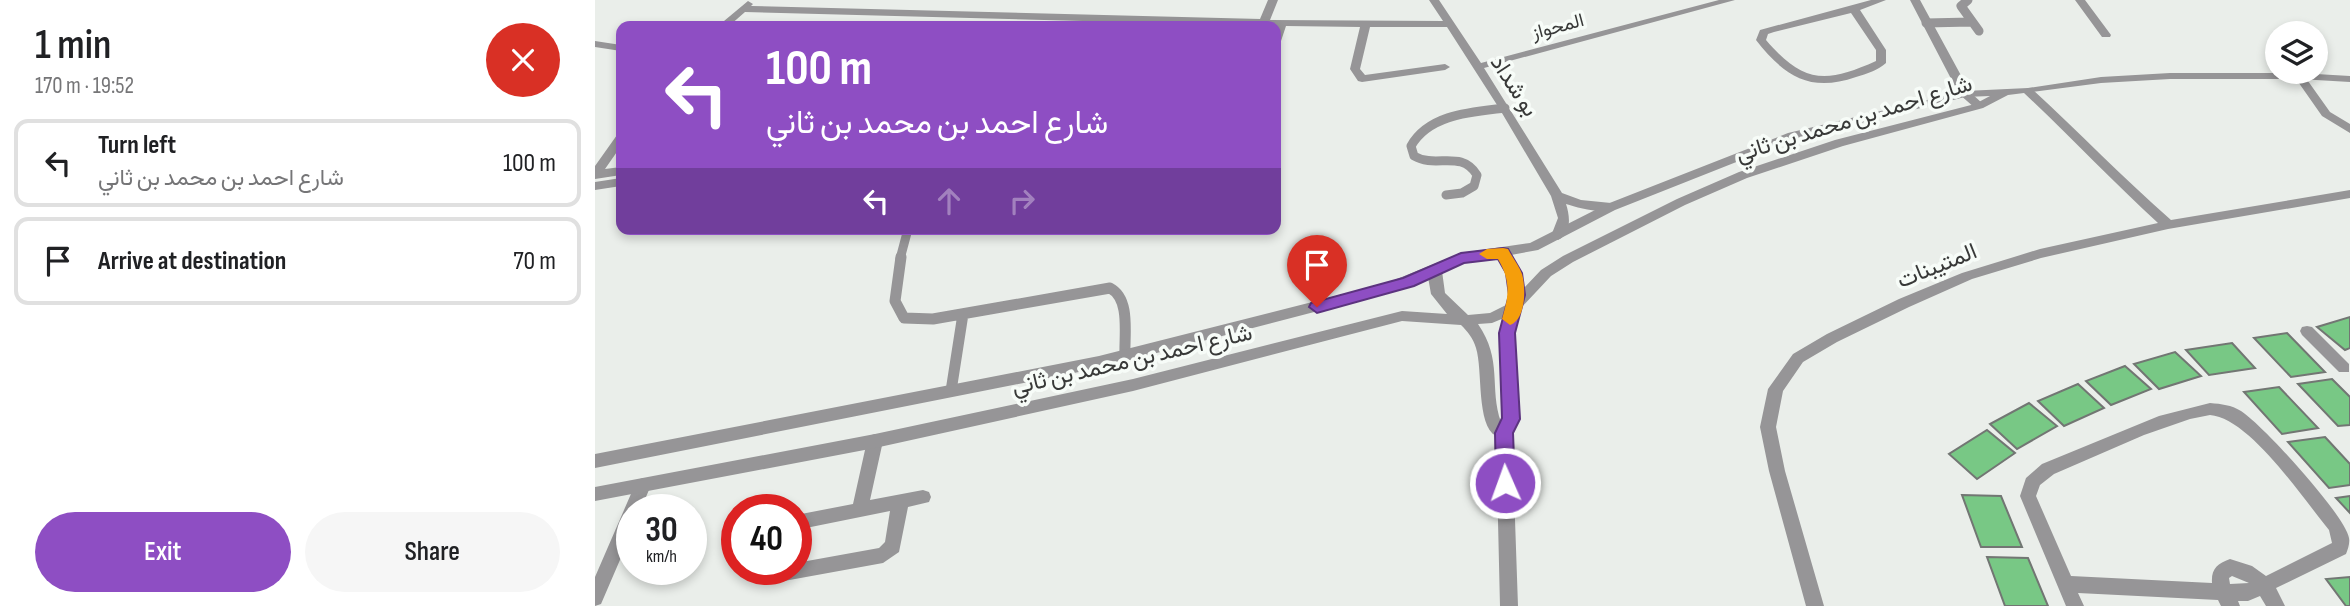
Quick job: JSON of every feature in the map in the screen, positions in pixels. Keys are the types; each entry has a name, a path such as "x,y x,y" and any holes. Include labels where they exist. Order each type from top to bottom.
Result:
{"street":[{"path":"729,21 753,0"},
{"path":"1264,21 1273,0"},
{"name":"بو شداد","path":"1434,0 1505,108 1557,195 1564,218 1558,236"},
{"name":"المحواز","path":"1477,67 1698,4 1730,0"},
{"path":"1854,9 1883,57 1881,63 1830,82 1816,82 1799,77 1761,40 1764,32 1770,30 1881,0"},
{"path":"1915,0 1965,94 1979,106"},
{"path":"2080,0 2106,35"},
{"path":"742,9 1002,10 1100,21"},
{"path":"1281,24 1449,24"},
{"path":"1366,24 1355,69 1362,79 1445,68"},
{"path":"595,44 616,47"},
{"name":"شارع احمد بن محمد بن ثاني","path":"595,461 1125,356 1391,287 1461,258 1533,247 1611,207 1788,137 1965,94 2028,91 2101,80 2170,76 2265,76"},
{"name":"شارع احمد بن محمد بن ثاني","path":"2328,78 2350,79"},
{"path":"2305,84 2326,114 2350,129"},
{"path":"2028,91 2168,225"},
{"name":"شارع احمد بن محمد بن ثاني","path":"595,494 875,440 1133,385 1389,318 1415,315 1465,320 1492,318 1515,306 1546,273 1568,259 1742,175 1839,144 1979,106 2007,92"},
{"path":"595,175 616,145"},
{"path":"595,175 616,172"},
{"path":"595,186 616,183"},
{"name":"المتيبنات","path":"1815,606 1777,471 1768,427 1776,389 1798,358 1832,338 1967,276 2040,254 2168,225 2350,194"},
{"path":"1557,195 1580,204 1611,207"},
{"path":"1503,253 1517,284 1515,306 1507,333 1511,419 1504,433 1509,606"},
{"path":"1435,270 1438,294 1448,309 1465,320 1482,343 1492,419 1497,429 1504,433"},
{"path":"2307,331 2348,369"},
{"path":"2066,584 2227,598 2254,592 2263,583 2340,548 2341,539 2336,526 2253,429 2238,416 2213,407 2183,413 2048,469 2034,478 2028,496 2075,606"},
{"path":"860,510 875,440"},
{"path":"639,494 643,485"},
{"path":"812,520 923,497"},
{"path":"812,568 883,555 893,546 900,502"},
{"path":"595,598 616,549"},
{"path":"2227,598 2220,574 2230,568 2247,571 2263,583 2276,606"}],"lane":[{"path":"1968,0 1961,6 1979,31"},
{"path":"1926,23 1971,22"},
{"path":"1446,195 1462,193 1474,186 1478,175 1464,160 1419,159 1414,156 1411,146 1416,135 1429,125 1505,108"},
{"path":"907,235 894,292 895,309 904,318 913,320 963,314 1100,289 1114,289 1123,303 1125,356"},
{"path":"951,391 963,314"}],"building":[{"path":"2350,317 2350,348 2345,350 2317,327"},
{"path":"2287,333 2325,372 2291,377 2254,338"},
{"path":"2232,343 2255,368 2209,375 2186,350"},
{"path":"2175,352 2201,376 2159,389 2134,364"},
{"path":"2125,366 2151,389 2111,405 2086,381"},
{"path":"2332,379 2350,397 2350,425 2338,426 2298,384"},
{"path":"2078,384 2104,408 2064,426 2038,401"},
{"path":"2279,387 2318,428 2282,434 2244,392"},
{"path":"2029,403 2057,426 2017,449 1990,424"},
{"path":"1987,430 2015,453 1977,479 1949,454"},
{"path":"2325,437 2350,464 2350,485 2329,488 2288,442"},
{"path":"1962,495 2001,496 2022,547 1981,547"},
{"path":"2350,496 2350,513 2336,498"},
{"path":"1987,557 2028,558 2048,606 2005,606"},
{"path":"2350,577 2350,606 2346,606 2326,579"}],"slow traffic":[{"path":"1487,254 1503,253 1514,273 1517,295 1510,319"}],"route":[{"path":"1317,307 1408,282 1461,258 1503,253 1517,284 1515,306 1507,333 1511,419 1509,428 1504,433 1505,483"}]}
